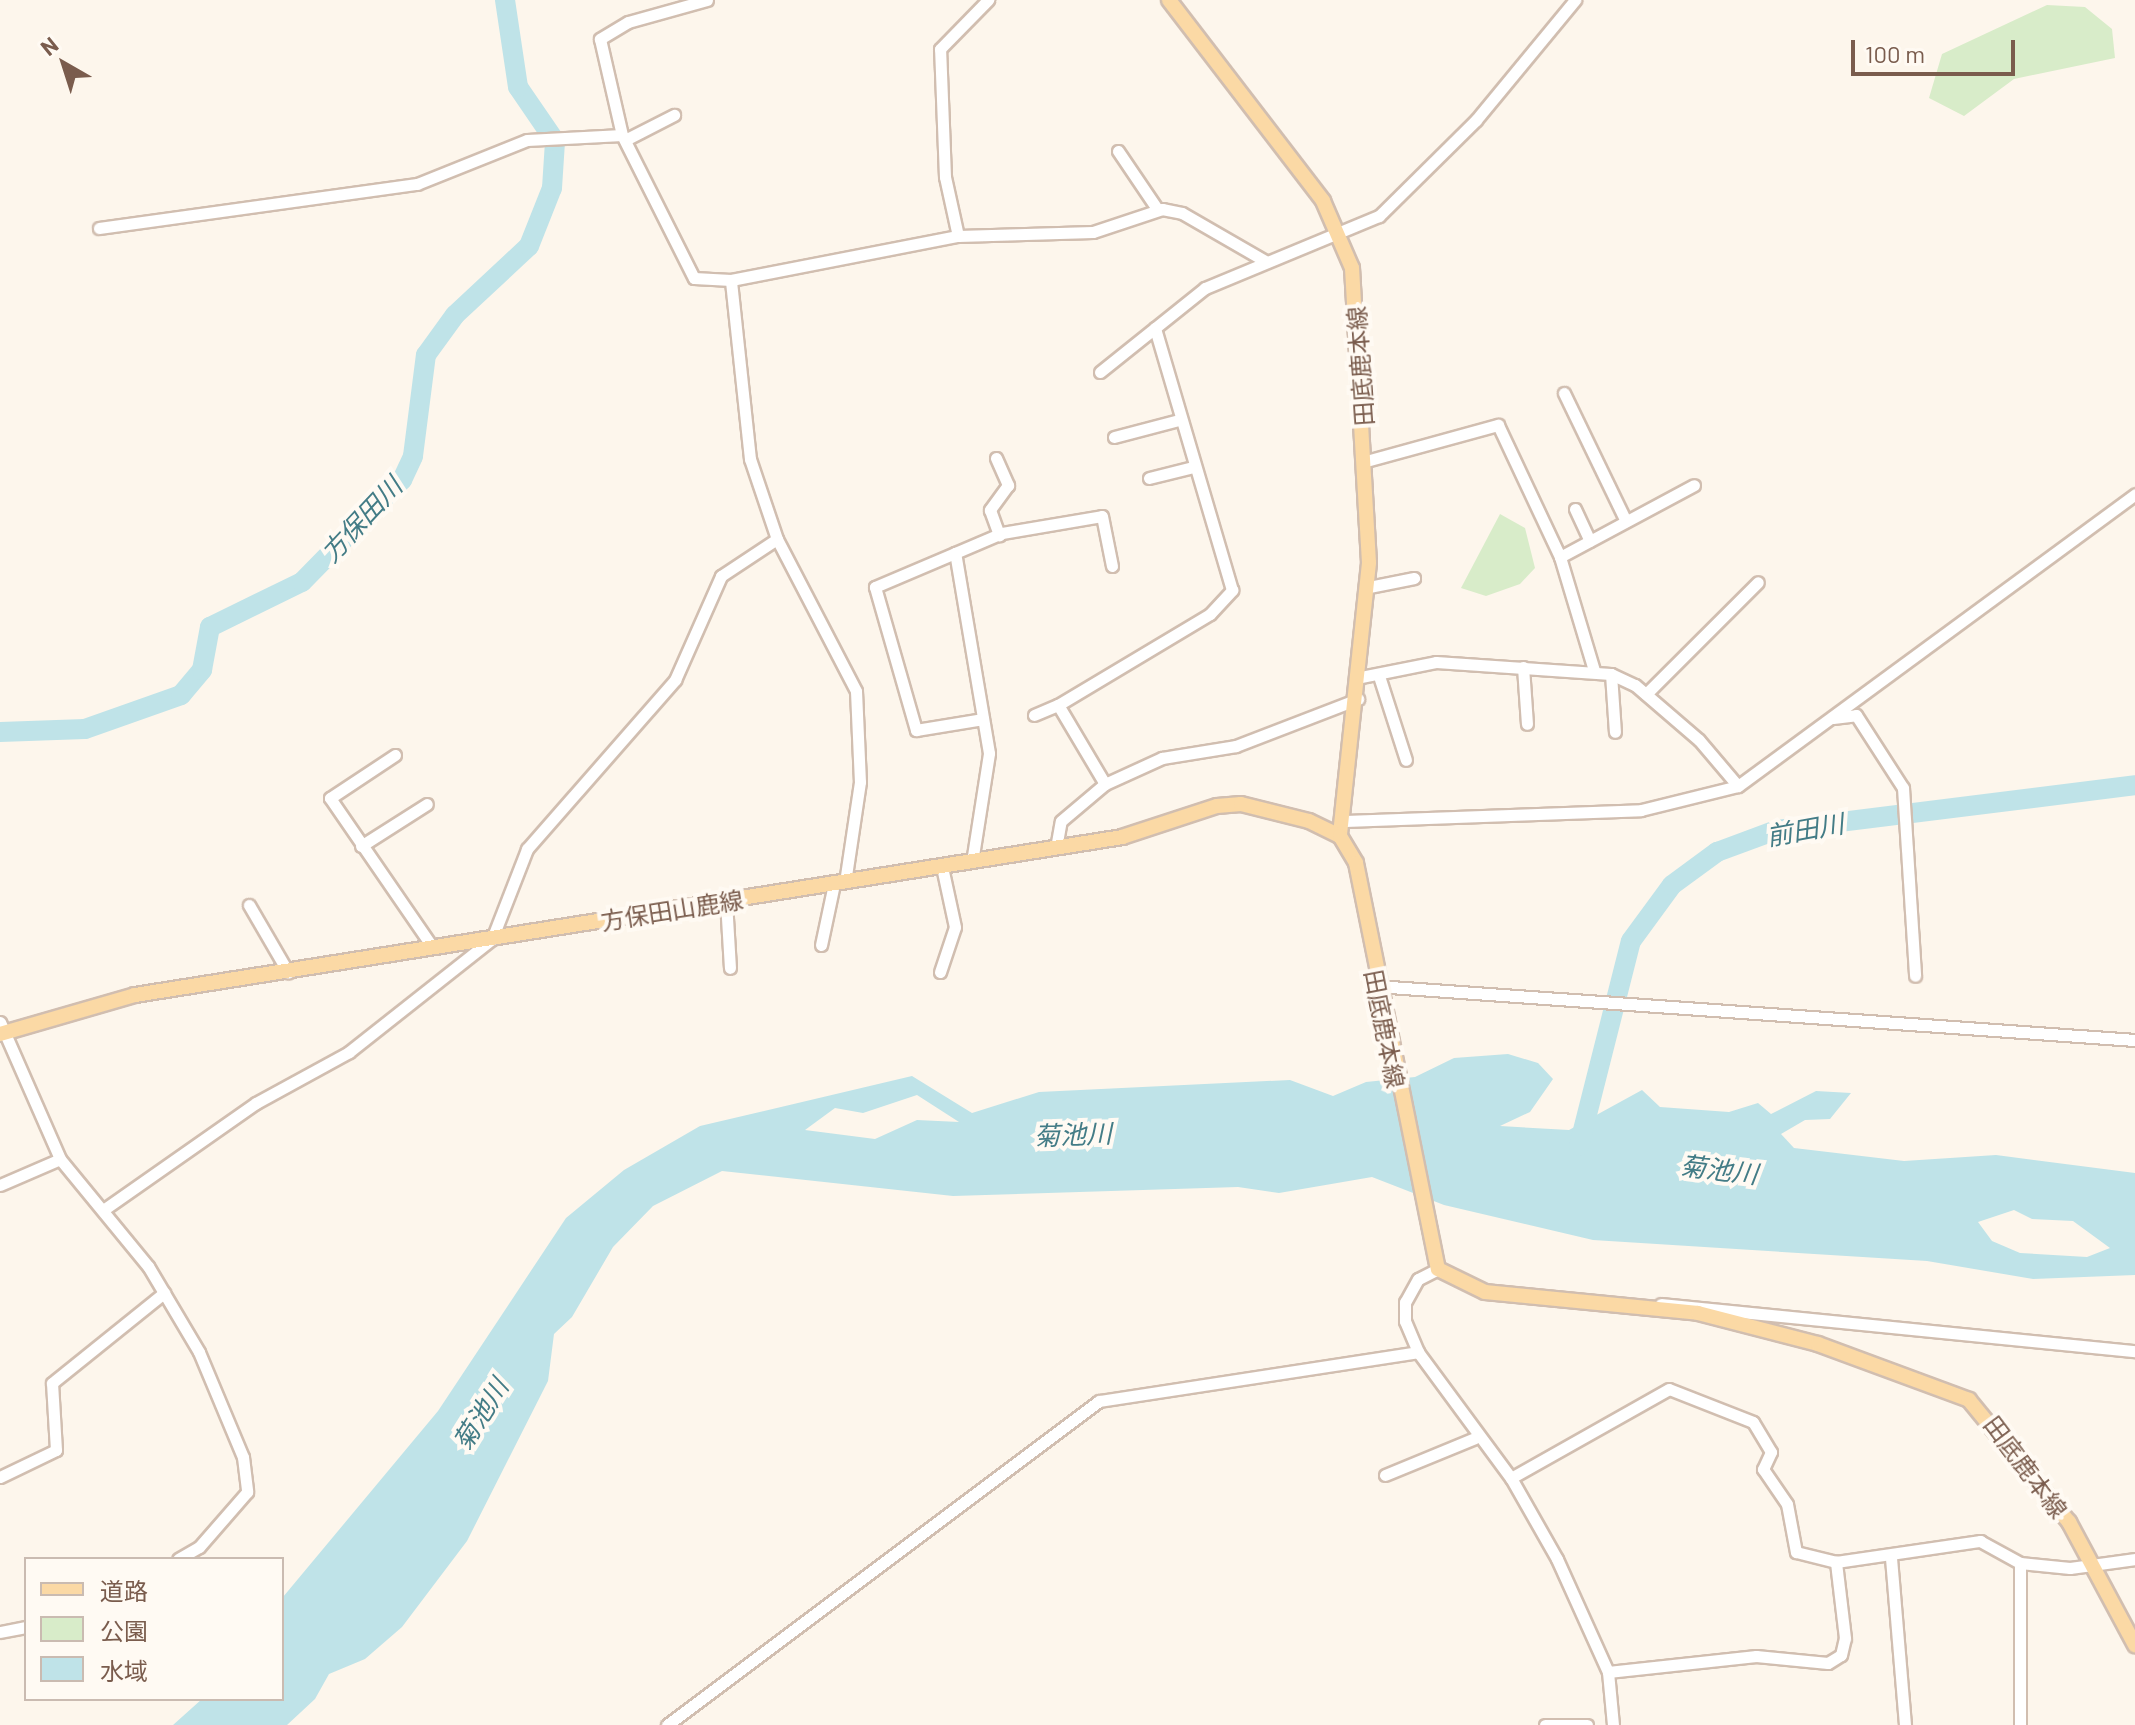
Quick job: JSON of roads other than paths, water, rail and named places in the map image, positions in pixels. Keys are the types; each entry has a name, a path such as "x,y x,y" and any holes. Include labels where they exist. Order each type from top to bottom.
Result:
{"main road":[{"name":"田底鹿本線","path":"1169,0 1307,178 1341,235 1359,318 1369,587 1345,821 1340,836 1356,863 1376,986 1428,1243 1438,1269 1485,1292 1656,1304 1818,1344 1969,1400 2056,1504 2135,1645"},
{"name":"方保田山鹿線","path":"2,1030 135,995 1056,848 1230,804 1340,836"}],"street":[{"path":"707,0 628,22 600,39 625,137 689,273 731,280 958,236 1093,232 1158,210 1182,213 1265,261"},
{"path":"958,236 945,177 940,49 988,0"},
{"path":"1100,372 1205,288 1265,261 1341,235 1379,216 1476,120 1575,0"},
{"path":"99,228 417,184 527,140 625,137 674,115"},
{"path":"1118,151 1158,210"},
{"path":"731,280 750,459 777,539 856,691 860,782 840,883 821,945"},
{"path":"1034,715 1058,705 1226,602 1229,578 1179,420 1155,328"},
{"path":"1564,393 1626,521"},
{"path":"1114,437 1179,420"},
{"path":"1366,461 1498,425 1560,557 1594,670"},
{"path":"996,458 1008,485 990,510 999,535"},
{"path":"1149,478 1193,467"},
{"path":"1560,557 1694,485"},
{"path":"1345,821 1641,810 1738,786 2135,494"},
{"path":"1575,509 1590,541"},
{"path":"983,719 916,730 875,587 999,535 1102,516 1112,566"},
{"path":"106,1208 256,1103 349,1052 492,939 527,849 675,680 721,576 777,539"},
{"path":"955,553 989,753 972,862"},
{"path":"1369,587 1414,578"},
{"path":"1646,694 1758,582"},
{"path":"1361,677 1379,676 1436,662 1594,670 1611,674 1646,694 1738,786"},
{"path":"1523,667 1527,724"},
{"path":"1611,674 1615,732"},
{"path":"1379,676 1406,760"},
{"path":"1056,848 1061,821 1105,784 1162,758 1236,746 1358,699"},
{"path":"1058,705 1105,784"},
{"path":"1832,718 1856,715 1903,788 1915,976"},
{"path":"395,755 330,798 433,948"},
{"path":"361,846 427,804"},
{"path":"940,972 955,927 942,867"},
{"path":"726,901 730,968"},
{"path":"249,905 288,972"},
{"path":"1376,986 2135,1040"},
{"path":"2,1030 60,1159 106,1208 164,1293 227,1412 247,1492 199,1547 182,1557"},
{"path":"0,1185 60,1159"},
{"path":"1438,1269 1418,1279 1405,1302 1418,1352 1475,1438 1511,1478 1608,1672 1613,1725"},
{"path":"0,1477 56,1450 52,1383 164,1293"},
{"path":"1656,1304 1705,1303 2029,1345 2135,1351"},
{"path":"667,1725 1099,1401 1418,1352"},
{"path":"1511,1478 1658,1392 1688,1394 1753,1422 1771,1452 1763,1469 1787,1504 1791,1548 1836,1562 1891,1558 1980,1541 2020,1563 2070,1568 2089,1560 2135,1559"},
{"path":"1385,1475 1475,1438"},
{"path":"1891,1558 1905,1725"},
{"path":"1608,1672 1726,1657 1828,1663 1841,1655 1845,1638 1836,1562"},
{"path":"2020,1563 2020,1725"},
{"path":"0,1632 24,1627"},
{"path":"1545,1725 1587,1725"}],"water":[{"name":"菊池川","path":"1508,1054 1538,1063 1553,1079 1530,1112 1500,1126 1569,1130 1642,1090 1660,1107 1729,1112 1758,1103 1771,1114 1816,1091 1851,1093 1830,1119 1805,1120 1781,1134 1794,1148 1904,1161 1996,1155 2135,1173 2135,1275 2033,1279 1927,1261 1593,1240 1444,1205 1372,1177 1279,1193 1238,1187 953,1196 722,1171 653,1206 613,1247 572,1317 554,1334 548,1381 467,1541 402,1627 365,1659 329,1674 315,1699 287,1725 173,1725 200,1701 284,1701 284,1596 438,1411 566,1218 624,1170 700,1126 912,1076 972,1113 1039,1092 1290,1080 1333,1096 1366,1082 1415,1077 1454,1058","holes":["917,1095 959,1122 917,1120 875,1139 805,1130 835,1108 863,1113","2014,1210 2032,1219 2073,1221 2110,1248 2087,1257 2020,1253 1992,1241 1978,1222"]}],"waterway":[{"name":"方保田川","path":"0,732 85,729 181,695 202,670 210,627 302,582 402,480 413,456 426,355 455,315 529,246 552,188 555,141 518,87 505,0"},
{"name":"前田川","path":"1579,1146 1631,941 1672,885 1717,852 1776,830 2135,785"}]}
